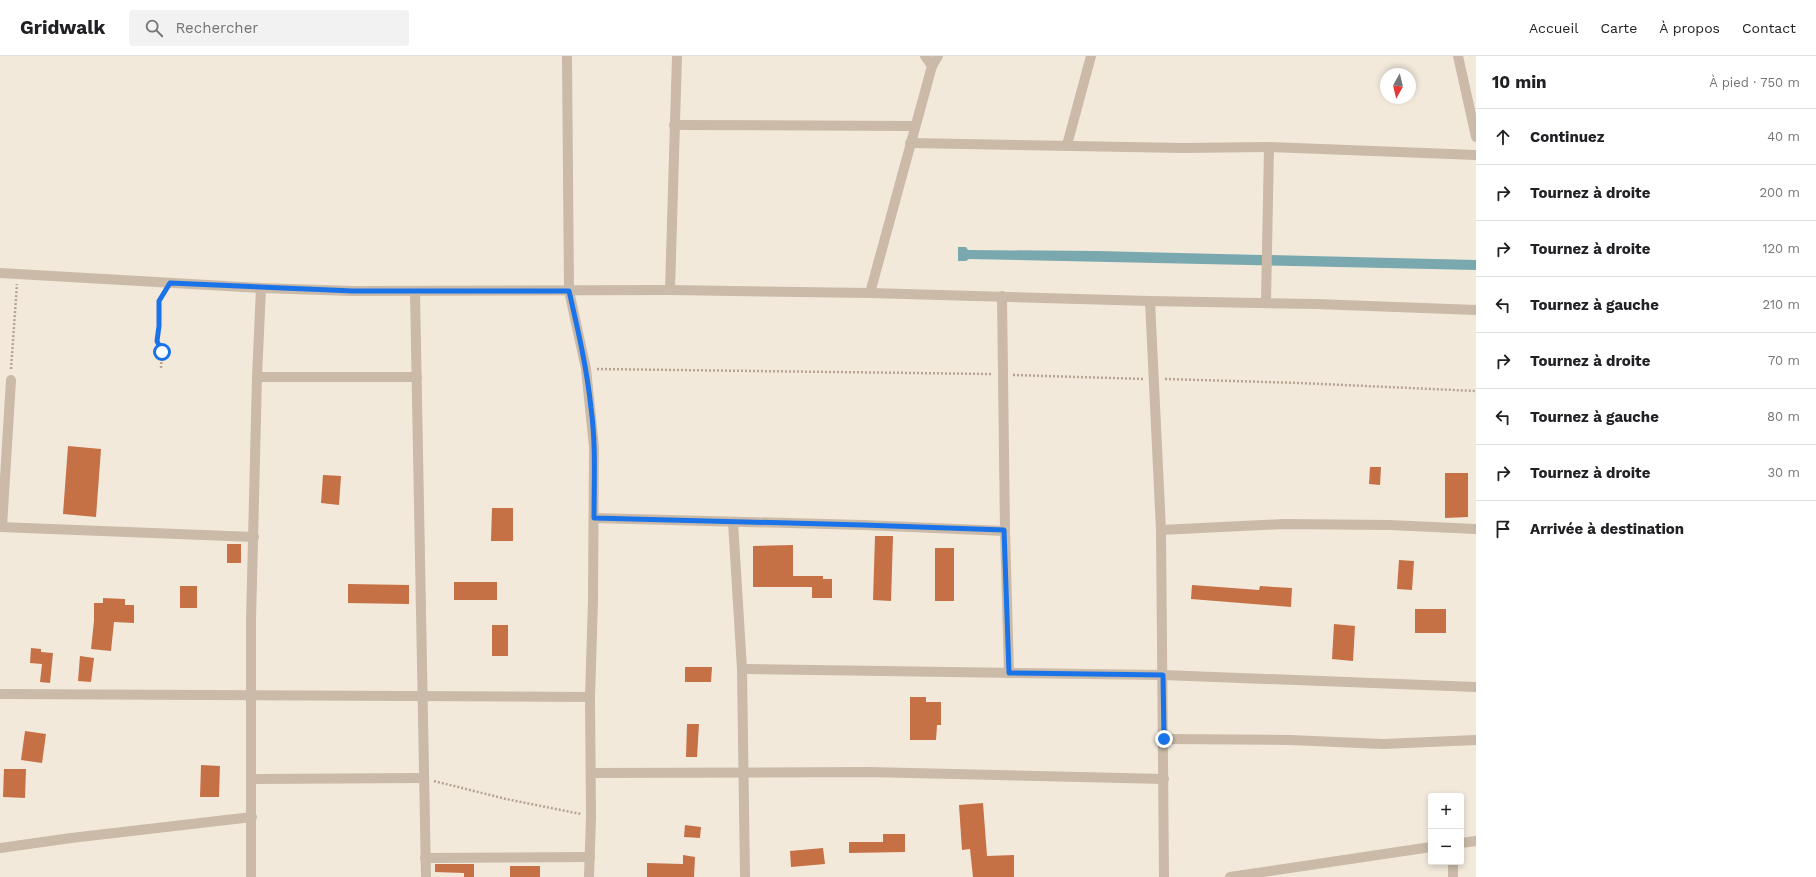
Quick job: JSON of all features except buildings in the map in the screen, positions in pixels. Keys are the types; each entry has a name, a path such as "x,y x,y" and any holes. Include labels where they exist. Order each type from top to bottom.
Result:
{"street":[{"path":"567,56 569,291 586,369 594,447 590,697 591,816 589,877"},
{"path":"670,290 677,56"},
{"path":"925,56 932,66"},
{"path":"870,293 932,66 938,56"},
{"path":"1067,145 1091,56"},
{"path":"1458,56 1476,137"},
{"path":"674,125 915,126"},
{"path":"910,143 1184,148 1269,147 1476,155"},
{"path":"1266,302 1269,147"},
{"path":"0,273 261,288 415,292 670,290 870,293 1150,301 1266,302 1476,310"},
{"path":"251,877 251,621 257,377 261,288"},
{"path":"415,292 426,877"},
{"path":"1002,296 1004,530 1009,673"},
{"path":"1150,301 1160,530 1164,739 1164,877"},
{"path":"257,377 417,377"},
{"path":"11,380 1,527 254,536"},
{"path":"594,518 1004,530"},
{"path":"733,522 742,669 742,773 745,877"},
{"path":"1160,530 1283,524 1389,525 1476,530"},
{"path":"742,669 1163,675 1476,688"},
{"path":"0,694 590,697"},
{"path":"1164,739 1290,740 1383,744 1476,740"},
{"path":"591,773 884,772 1164,779"},
{"path":"252,779 424,778"},
{"path":"0,848 71,838 252,817"},
{"path":"1464,843 1476,841"},
{"path":"1230,877 1428,847"},
{"path":"425,858 590,857"},
{"path":"1453,865 1453,877"},
{"path":"1304,866 1305,877"}],"path":[{"path":"11,380 17,274"},
{"path":"161,368 162,352 157,341 159,326 159,301 170,283"},
{"path":"586,369 1002,374 1331,384 1476,391"},
{"path":"424,778 506,799 591,816"}],"water":[{"path":"958,247 966,247 968,250 1097,251 1476,260 1476,270 969,259 966,261 958,261"}],"route":[{"path":"162,352 157,341 159,326 159,301 170,283 353,291 569,291 586,369 592,409 594,447 594,518 1004,530 1009,673 1163,675 1164,739"}]}
